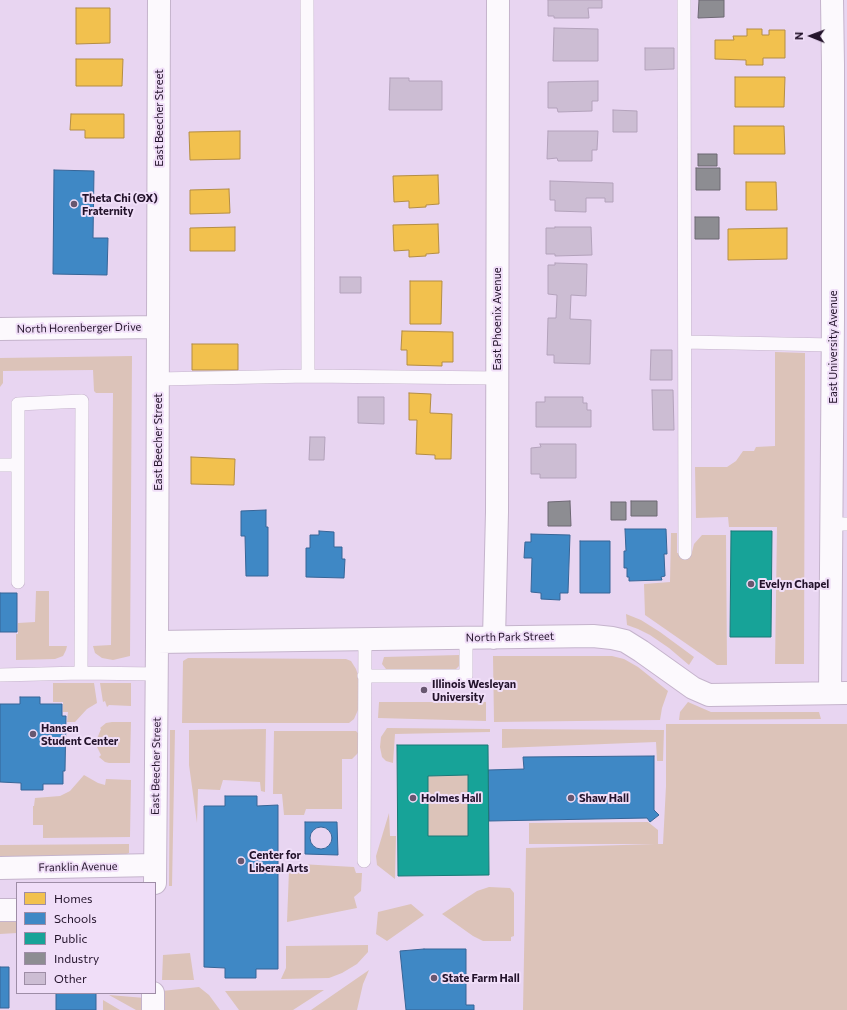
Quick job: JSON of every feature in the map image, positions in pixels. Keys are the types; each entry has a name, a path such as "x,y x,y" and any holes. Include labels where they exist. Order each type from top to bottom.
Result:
{"street":[{"name":"East Beecher Street","path":"155,874 159,0"},
{"name":"East Phoenix Avenue","path":"494,638 497,512 498,0"},
{"name":"East University Avenue","path":"832,0 834,65 840,152 839,693"},
{"name":"North Horenberger Drive","path":"0,329 157,327"},
{"name":"North Park Street","path":"157,642 593,636 625,641 693,688 708,695 723,696 839,693"},
{"name":"Franklin Avenue","path":"0,868 155,874"},
{"path":"0,910 16,910"},
{"path":"153,994 153,1010"}],"lane":[{"path":"307,0 308,376"},
{"path":"684,0 685,553"},
{"path":"685,342 840,344"},
{"path":"158,379 308,376 497,378"},
{"path":"18,582 18,404 82,401 81,673"},
{"path":"0,465 18,465"},
{"path":"364,676 466,676 466,638"},
{"path":"364,639 364,861"},
{"path":"0,675 81,673 157,674"}],"shaded area":[{"path":"775,352 805,353 804,664 775,664 777,527 729,527 728,517 696,518 695,467 727,467 736,461 743,451 754,451 756,447 775,446"},
{"path":"132,356 130,656 113,660 102,658 95,653 93,646 111,645 113,393 96,393 94,391 93,370 3,371 3,383 0,387 0,358"},
{"path":"671,533 677,533 677,553 692,552 694,544 702,535 726,535 727,665 717,665 645,615 644,584 670,582"},
{"path":"36,591 49,591 49,646 67,646 66,650 63,656 55,659 16,660 16,634 18,634 18,623 35,622"},
{"path":"626,614 641,620 660,632 694,657 689,665 669,648 650,635 627,625"},
{"path":"459,655 463,662 456,669 386,669 382,664 384,657"},
{"path":"493,656 612,656 624,659 638,667 668,691 662,708 660,720 494,722"},
{"path":"188,658 346,659 351,661 359,678 358,710 354,719 349,723 182,723 183,661"},
{"path":"53,683 94,683 97,703 87,709 75,722 67,722 68,712 63,712 63,702 53,702"},
{"path":"100,683 131,683 131,706 109,705 107,707 105,701 103,702"},
{"path":"379,702 486,702 486,721 378,718"},
{"path":"688,702 711,712 819,712 821,719 679,720 680,712"},
{"path":"131,722 130,763 109,763 105,762 99,757 101,755 96,741 101,729 100,728 106,723"},
{"path":"666,724 847,724 847,1010 523,1010 526,848 655,844 529,844 529,823 648,822 658,830 658,844 663,844 666,786"},
{"path":"387,728 490,729 490,732 395,734 393,763 386,761 382,757 380,747 381,737"},
{"path":"266,729 265,792 261,791 260,782 223,780 220,790 198,789 197,823 189,765 189,730"},
{"path":"502,729 664,730 663,761 657,761 656,742 502,748"},
{"path":"170,730 175,730 172,886 169,886"},
{"path":"274,731 356,731 361,736 362,743 358,753 352,759 342,759 342,809 306,809 304,815 284,815 282,794 273,794"},
{"path":"84,775 98,783 105,785 106,779 131,780 130,837 43,838 43,825 33,825 33,806 35,798 60,796 70,791"},
{"path":"468,775 468,836 428,836 428,776"},
{"path":"389,813 390,836 396,836 395,879 377,865 376,856"},
{"path":"129,844 129,853 124,855 0,857 0,845"},
{"path":"300,864 354,867 356,873 362,873 361,891 354,897 357,908 287,922 289,870 299,869"},
{"path":"489,887 510,888 514,893 514,936 511,937 511,941 483,941 473,936 442,914 477,891"},
{"path":"411,904 424,915 387,941 376,934 378,912"},
{"path":"0,922 16,922 16,933 0,934"},
{"path":"368,945 368,952 357,964 342,973 329,978 281,979 286,968 286,946"},
{"path":"190,953 194,980 162,980 163,955"},
{"path":"369,970 363,984 357,1010 311,1010"},
{"path":"199,987 209,995 220,1010 163,1010 162,991"},
{"path":"324,990 293,1010 239,1010 225,991"},
{"path":"109,995 145,998 145,1010 136,1010"},
{"path":"103,1000 120,1010 103,1010"}],"building: Homes":[{"path":"76,8 110,8 110,43 76,44"},
{"path":"747,29 762,29 762,35 769,35 769,30 785,30 785,58 763,58 763,65 746,65 746,60 715,59 715,40 734,40 733,36 747,36"},
{"path":"76,59 123,59 122,86 76,86"},
{"path":"735,77 785,77 784,107 735,107"},
{"path":"71,114 124,114 124,138 85,138 85,130 70,130"},
{"path":"734,126 784,126 785,154 734,154"},
{"path":"240,131 240,159 190,160 189,132"},
{"path":"438,175 439,204 426,205 426,207 409,208 409,201 394,202 393,176"},
{"path":"746,182 776,182 777,210 746,210"},
{"path":"229,189 230,213 190,214 190,190"},
{"path":"438,224 439,253 426,254 426,256 409,257 409,250 394,251 393,225"},
{"path":"235,227 235,251 190,251 190,228"},
{"path":"787,228 787,259 728,260 728,229"},
{"path":"410,281 442,281 441,324 410,324"},
{"path":"402,331 453,332 453,362 442,362 442,366 407,365 407,350 401,350"},
{"path":"192,344 238,344 238,370 192,370"},
{"path":"409,393 431,394 430,413 452,414 451,459 435,459 435,455 416,454 417,420 409,420"},
{"path":"191,457 235,459 234,485 191,484"}],"building: Schools":[{"name":"Theta Chi (ΘΧ) Fraternity","path":"54,170 94,171 93,238 108,238 107,275 53,274"},
{"path":"266,510 266,527 268,527 268,576 246,576 245,536 241,536 241,511"},
{"path":"625,529 666,529 667,554 664,554 665,576 661,577 662,580 629,581 629,577 627,577 627,568 624,568 624,551 626,551"},
{"path":"319,531 334,532 334,547 342,547 342,559 345,559 344,578 306,577 306,548 310,548 310,535 319,535"},
{"path":"531,534 570,535 568,593 560,593 560,600 541,599 541,593 531,592 532,558 524,558 525,542 531,542"},
{"path":"580,541 610,541 610,593 580,593"},
{"path":"0,593 17,593 17,632 0,632"},
{"name":"Hansen Student Center","path":"20,697 40,697 40,704 62,704 62,716 66,716 65,771 63,771 63,784 43,784 43,790 21,790 21,783 0,782 0,704 20,704"},
{"name":"Shaw Hall","path":"654,756 654,810 659,815 650,822 647,818 489,821 488,770 524,769 523,757"},
{"name":"Center for Liberal Arts","path":"225,796 257,796 257,806 278,805 278,969 256,969 256,978 225,978 225,968 204,967 204,806 225,806"},
{"path":"305,822 337,822 338,855 305,854"},
{"path":"321,827 325,828 331,834 331,842 325,848 321,849 317,848 311,842 310,838 311,834 317,828"},
{"name":"State Farm Hall","path":"424,949 466,949 466,1005 474,1005 474,1010 406,1010 400,951"},
{"path":"0,967 9,967 9,1008 0,1008"},
{"path":"56,994 96,994 96,1010 56,1010"}],"building: Public":[{"name":"Evelyn Chapel","path":"731,531 772,531 771,637 730,637"},
{"name":"Holmes Hall","path":"397,745 488,745 489,875 398,876","holes":["468,775 468,836 428,836 428,776"]}],"building: Industry":[{"path":"699,0 724,0 724,17 698,18"},
{"path":"698,154 717,154 717,166 698,166"},
{"path":"696,168 720,168 720,190 696,190"},
{"path":"695,217 719,217 719,239 695,239"},
{"path":"570,501 571,526 548,526 548,502"},
{"path":"631,501 657,501 657,516 631,516"},
{"path":"611,502 626,502 626,520 611,520"}],"building: Other":[{"path":"548,0 602,0 602,8 588,8 589,18 554,18 554,16 548,16"},
{"path":"554,28 598,29 598,61 553,61"},
{"path":"645,48 674,48 674,69 645,70"},
{"path":"390,78 409,78 409,81 442,81 442,110 389,110"},
{"path":"598,81 598,101 592,101 592,111 558,112 557,108 548,108 548,82"},
{"path":"613,110 637,111 637,132 613,132"},
{"path":"548,131 598,131 597,150 592,150 592,161 558,161 557,158 547,159"},
{"path":"550,181 613,183 613,202 605,202 605,198 586,198 586,212 555,211 555,200 550,200"},
{"path":"591,227 592,255 555,256 555,254 546,254 546,228"},
{"path":"555,263 587,264 586,296 571,295 570,319 591,320 590,364 554,363 554,355 547,355 548,318 556,318 557,295 548,294 548,265 555,265"},
{"path":"340,277 361,277 361,293 340,293"},
{"path":"651,350 672,350 672,380 650,380"},
{"path":"652,390 673,390 674,430 653,430"},
{"path":"358,397 384,397 384,424 358,423"},
{"path":"545,397 583,397 583,403 587,403 587,410 591,410 591,427 536,427 536,402 545,402"},
{"path":"310,437 325,437 324,460 309,460"},
{"path":"540,444 576,444 576,478 540,478 540,474 531,474 531,448 541,447"}],"place":[{"name":"Theta Chi (ΘΧ) Fraternity","path":"74,204"},
{"name":"Evelyn Chapel","path":"751,584"},
{"name":"Illinois Wesleyan University","path":"424,690"},
{"name":"Hansen Student Center","path":"33,734"},
{"name":"Holmes Hall","path":"413,798"},
{"name":"Shaw Hall","path":"571,798"},
{"name":"Center for Liberal Arts","path":"241,861"},
{"name":"State Farm Hall","path":"434,978"}]}
